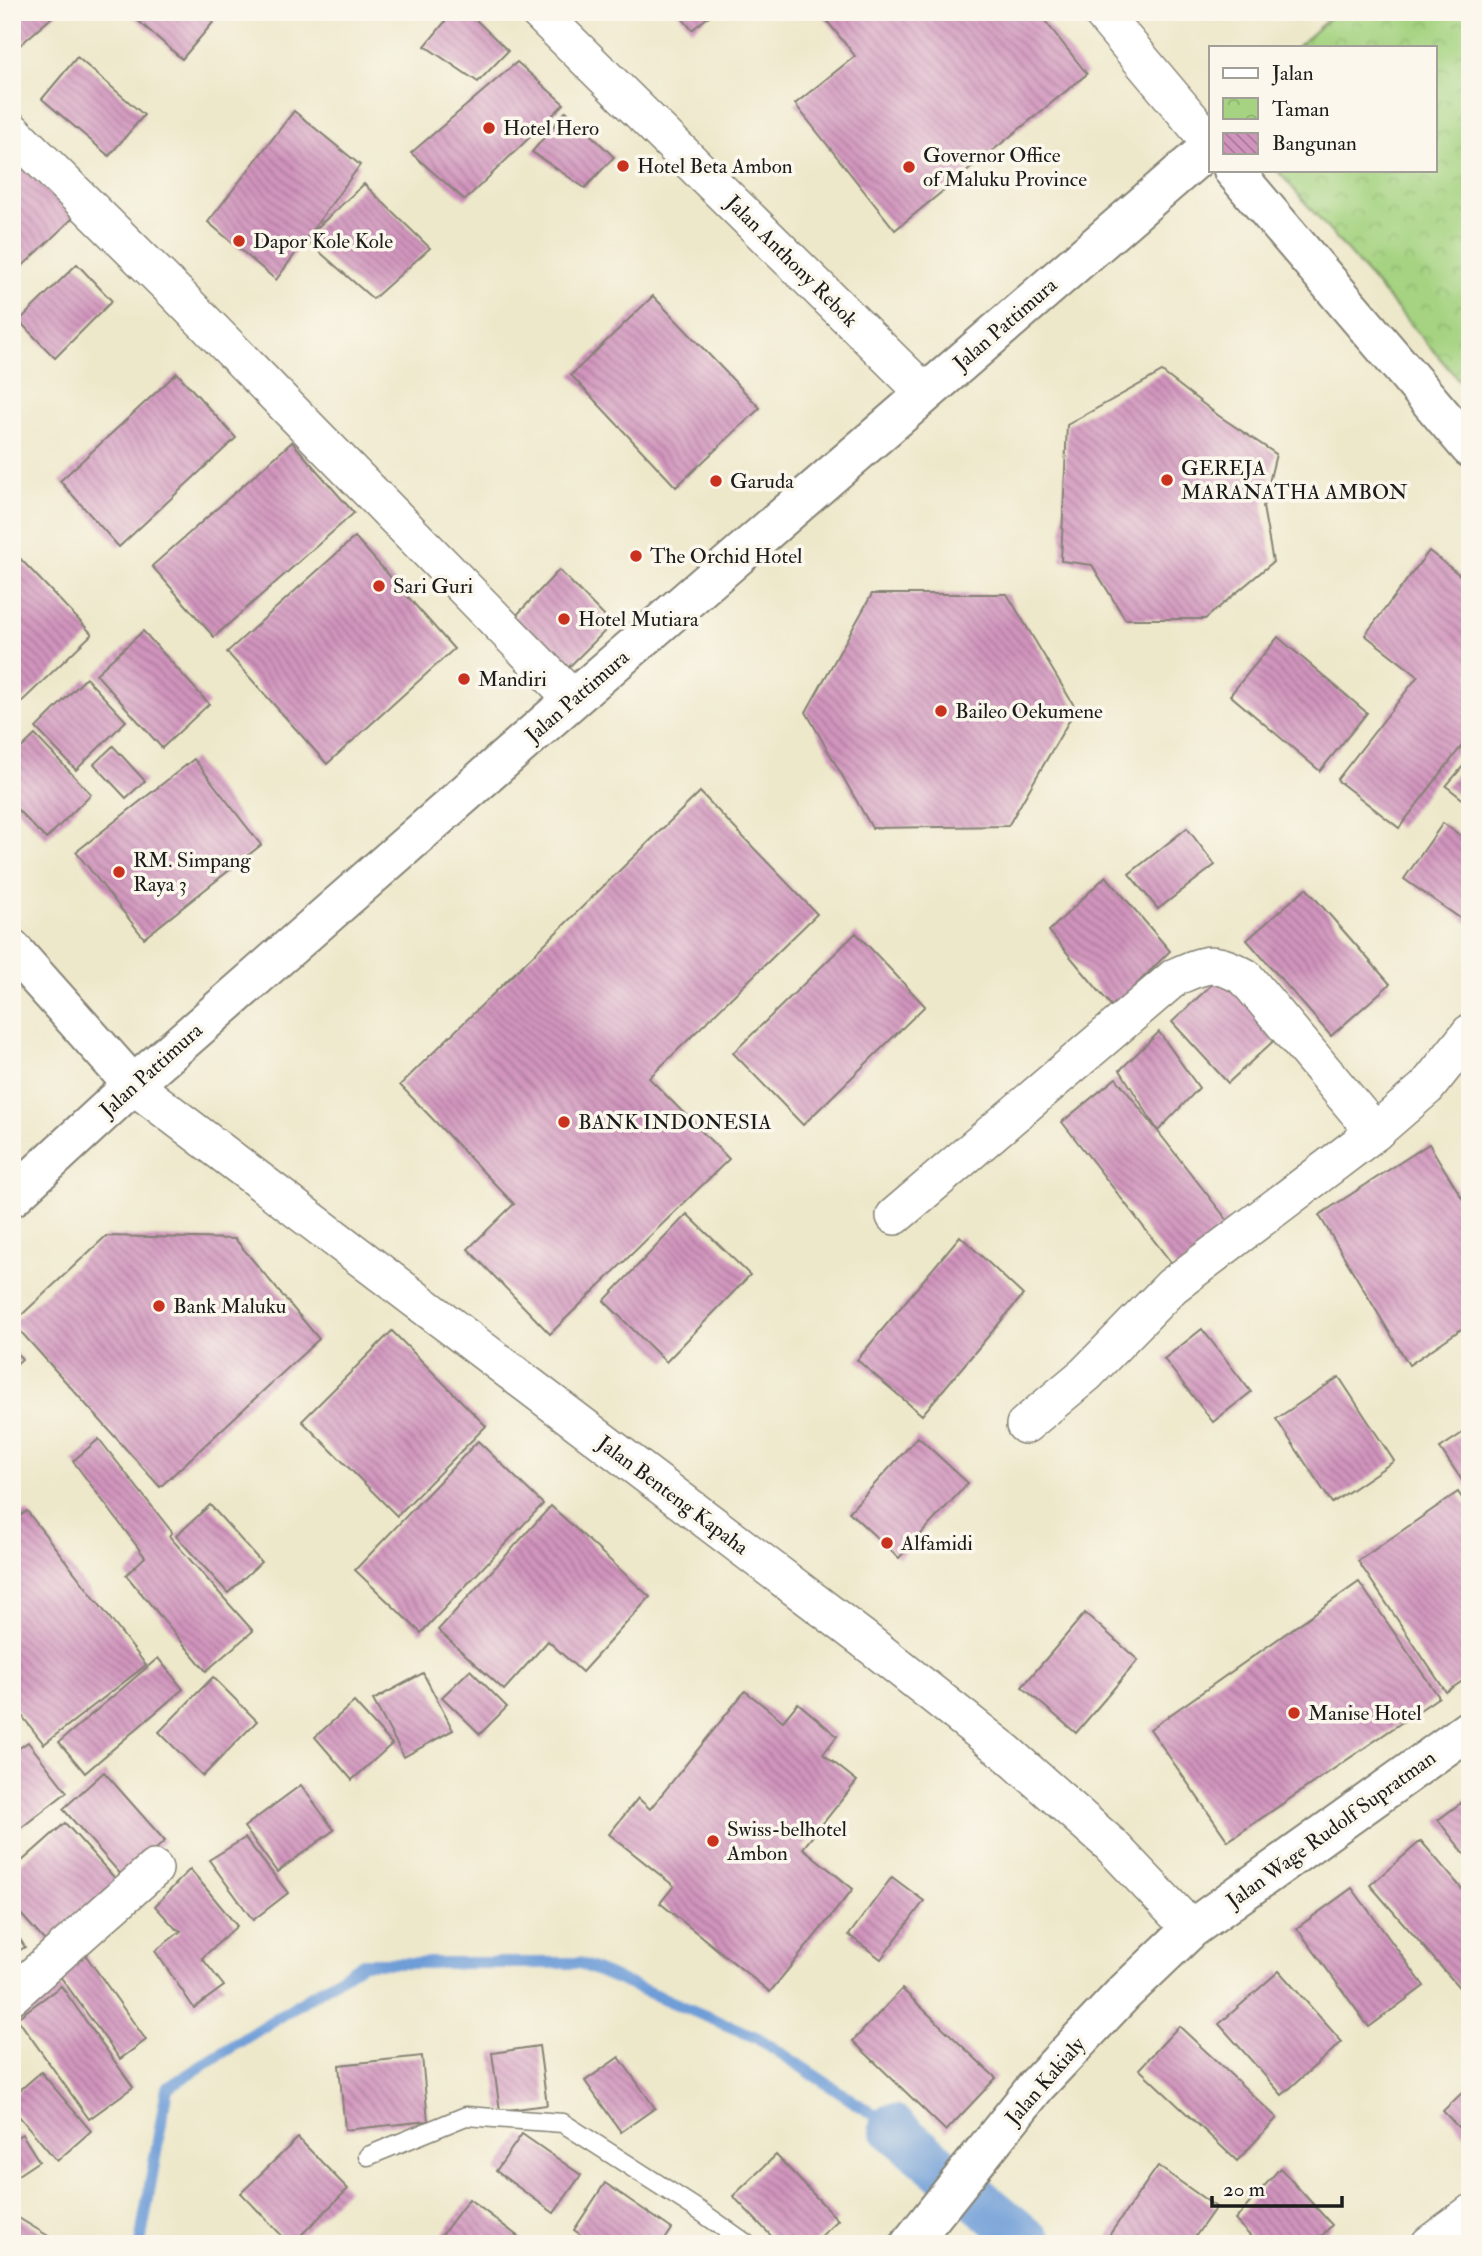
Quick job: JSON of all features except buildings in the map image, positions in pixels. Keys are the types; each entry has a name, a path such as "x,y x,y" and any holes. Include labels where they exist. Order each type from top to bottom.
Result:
{"main road":[{"name":"Jalan Pattimura","path":"12,1197 133,1085 1209,147"},
{"path":"1235,172 1470,447"},
{"path":"12,949 133,1085"},
{"name":"Jalan Wage Rudolf Supratman","path":"1192,1929 1470,1729"},
{"name":"Jalan Kakialy","path":"910,2244 1037,2085 1124,1993 1192,1929"}],"street":[{"name":"Jalan Anthony Rebok","path":"538,12 925,393"},
{"path":"1101,12 1209,143"},
{"path":"12,131 176,293 573,699"},
{"path":"895,1216 1175,977 1203,964 1225,966 1245,976 1376,1132"},
{"path":"1025,1426 1086,1374 1172,1286 1376,1132 1427,1087 1470,1033"},
{"name":"Jalan Benteng Kapaha","path":"133,1085 862,1638 1007,1753 1110,1844 1192,1929"},
{"path":"12,1995 154,1869"},
{"path":"1430,2244 1470,2214"}],"lane":[{"path":"368,2156 466,2116 563,2123 747,2244"}],"green space":[{"path":"1336,12 1470,12 1470,393 1279,172 1436,172 1436,46 1298,46"}],"waterway":[{"path":"140,2244 167,2088 363,1963 579,1963 758,2038 892,2127"},
{"path":"892,2127 1031,2244"}],"place":[{"name":"Hotel Hero","path":"489,128"},
{"name":"Hotel Beta Ambon","path":"623,166"},
{"name":"Governor Office of Maluku Province","path":"909,167"},
{"name":"Dapor Kole Kole","path":"239,241"},
{"name":"GEREJA MARANATHA AMBON","path":"1167,480"},
{"name":"Garuda","path":"716,481"},
{"name":"The Orchid Hotel","path":"636,556"},
{"name":"Sari Guri","path":"379,586"},
{"name":"Hotel Mutiara","path":"564,619"},
{"name":"Mandiri","path":"464,679"},
{"name":"Baileo Oekumene","path":"941,711"},
{"name":"RM. Simpang Raya 3","path":"119,872"},
{"name":"BANK INDONESIA","path":"564,1122"},
{"name":"Bank Maluku","path":"159,1306"},
{"name":"Alfamidi","path":"887,1543"},
{"name":"Manise Hotel","path":"1294,1713"},
{"name":"Swiss-belhotel Ambon","path":"713,1841"}]}
